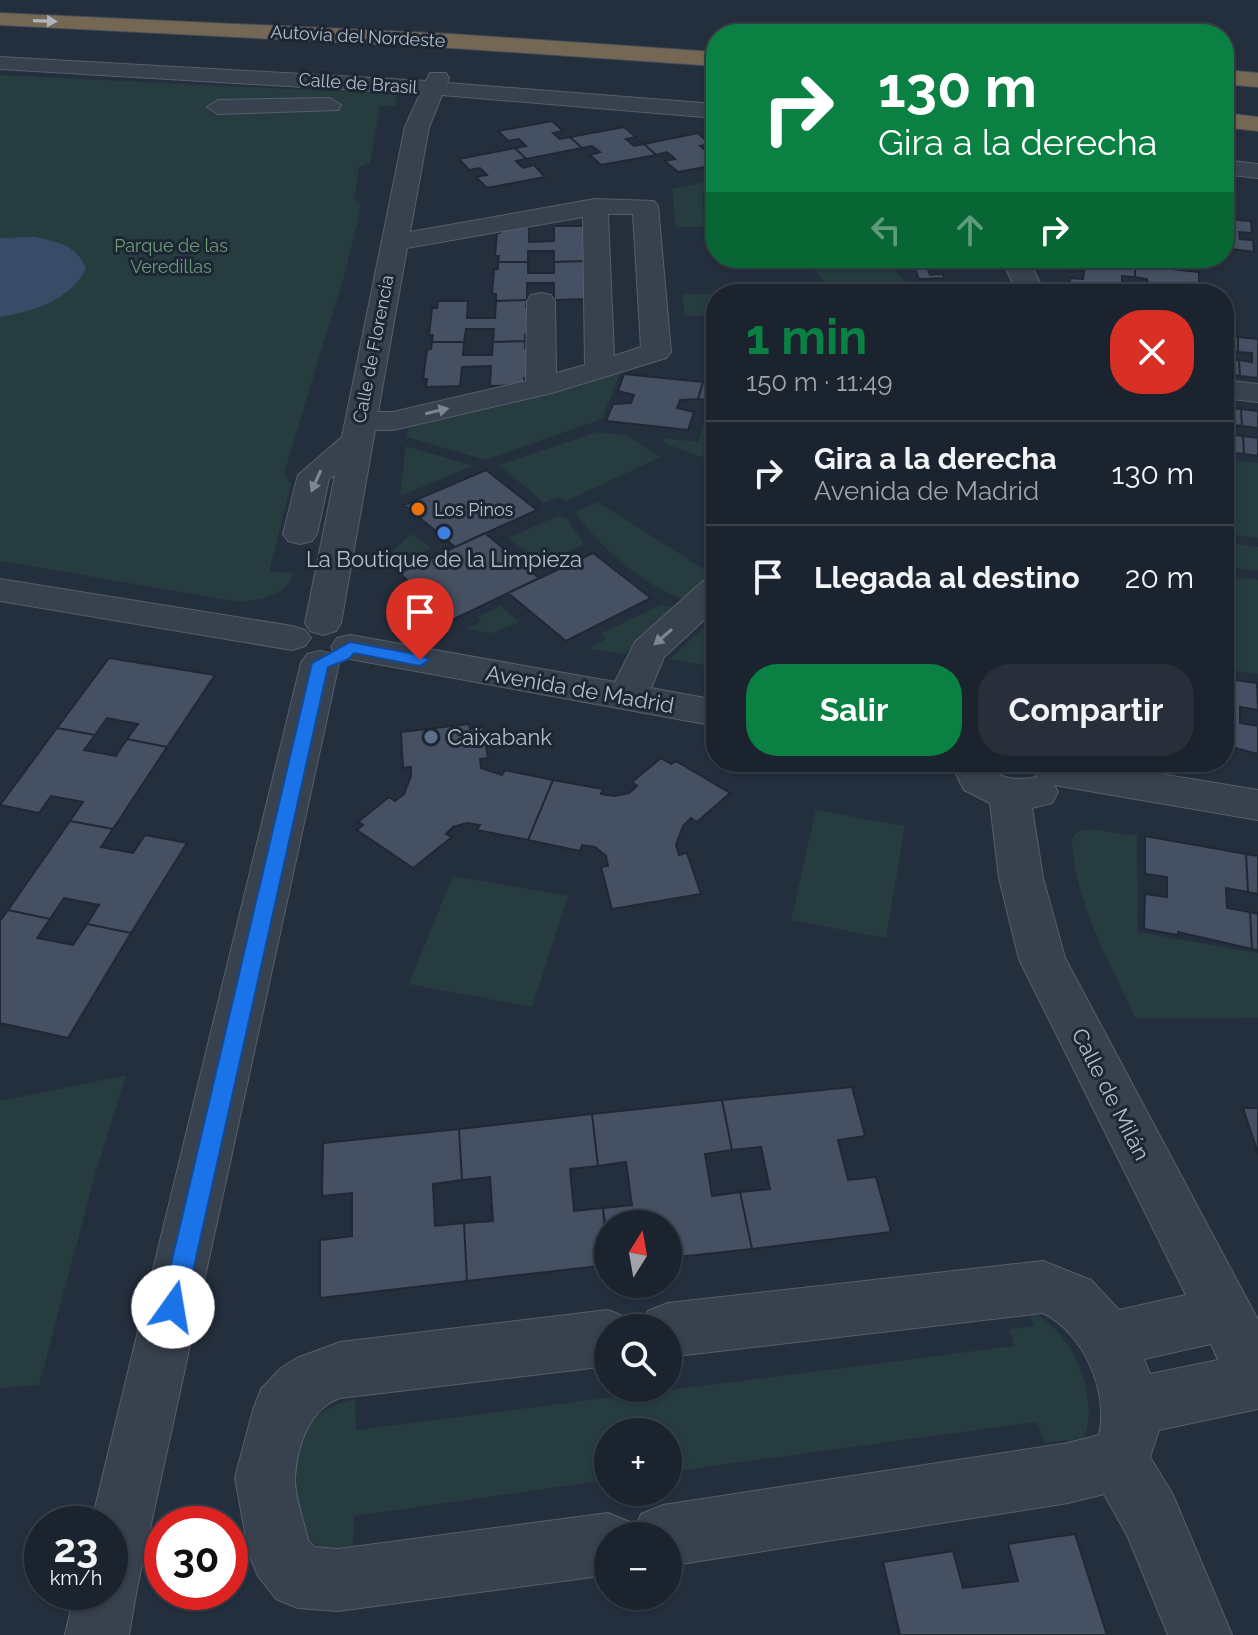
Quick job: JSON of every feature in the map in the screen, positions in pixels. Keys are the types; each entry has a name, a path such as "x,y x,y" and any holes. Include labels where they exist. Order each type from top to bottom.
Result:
{"highway":[{"name":"Autovía del Nordeste","path":"25,0 94,13 706,58"},
{"name":"Autovía del Nordeste","path":"178,7 706,38"},
{"name":"Autovía del Nordeste","path":"0,19 94,13"},
{"path":"94,13 706,71"},
{"path":"465,22 544,26"},
{"path":"1234,62 1258,63"},
{"path":"1234,78 1258,80"},
{"path":"1234,98 1258,100"},
{"path":"1234,121 1258,124"}],"street":[{"name":"Calle de Brasil","path":"0,55 706,100"},
{"name":"Calle de Brasil","path":"0,63 361,83 436,83 706,110"},
{"path":"218,107 332,105 350,98 361,83"},
{"name":"Calle de Florencia","path":"126,1506 321,643 394,243 398,159 417,127 436,83"},
{"path":"1234,157 1258,160"},
{"path":"1234,168 1258,171"},
{"path":"300,534 314,475 358,432 541,387 656,352 645,206 595,207 394,243"},
{"path":"595,207 600,370"},
{"path":"541,301 541,387"},
{"path":"1234,390 1258,393"},
{"name":"Avenida de Madrid","path":"0,590 706,711"},
{"path":"628,697 648,651 706,598"},
{"path":"973,772 979,781 993,790 1010,795 1041,791 1051,782 1052,772"},
{"path":"1080,772 1258,805"},
{"name":"Calle de Milán","path":"1010,795 1012,840 1022,894 1042,959 1258,1379"},
{"path":"682,1328 1043,1287 1063,1293 1085,1310 1107,1340 1124,1433 1151,1517 1200,1635"},
{"path":"1107,1340 1225,1314"},
{"path":"594,1340 340,1370 317,1378 301,1388 282,1410 265,1478 280,1554 298,1577 338,1580 594,1546"},
{"path":"682,1533 1068,1473 1124,1433 1258,1379"},
{"path":"97,1635 103,1610"}],"green space":[{"name":"Parque de las Veredillas","path":"0,75 398,94 395,106 380,106 370,163 359,167 354,199 361,206 346,269 284,474 291,484 269,572 294,573 279,592 240,602 0,561"},
{"path":"706,182 703,195 704,227 676,227 672,189"},
{"path":"812,268 892,268 908,284 827,284"},
{"path":"682,294 706,294 706,315 685,316"},
{"path":"621,371 602,419 485,460 407,437 408,425"},
{"path":"706,416 706,458 663,443 663,438 698,442"},
{"path":"597,432 626,435 661,457 566,501 558,497 544,503 499,465"},
{"path":"406,446 473,466 400,496"},
{"path":"1234,459 1258,463 1258,538 1234,534"},
{"path":"598,502 706,571 706,581 686,599 655,586 610,552 575,512"},
{"path":"557,516 566,517 584,544 544,564 508,538"},
{"path":"411,534 431,548 387,567 386,558"},
{"path":"1234,544 1258,547 1258,571 1234,567"},
{"path":"1234,576 1258,580 1258,674 1234,670"},
{"path":"661,605 677,609 624,654 589,649 606,639 600,634"},
{"path":"500,606 519,622 494,633 465,629 481,622 477,617"},
{"path":"706,625 706,665 670,659"},
{"path":"816,810 905,826 886,938 791,920"},
{"path":"1092,829 1137,836 1138,932 1258,953 1258,1018 1136,1019 1095,931 1079,886 1072,839 1078,831"},
{"path":"453,876 568,896 532,1007 409,984"},
{"path":"126,1075 96,1171 39,1385 0,1388 0,1101"},
{"path":"1029,1312 1045,1320 1060,1335 1073,1353 1082,1375 1088,1397 1088,1418 1084,1438 1073,1453 1069,1440 1045,1443 1037,1422 682,1470 682,1418 594,1418 594,1482 354,1516 353,1546 344,1548 317,1545 302,1526 290,1474 292,1452 311,1421 343,1402 355,1399 356,1430 594,1400 682,1402 682,1388 1014,1346 1010,1329 1034,1326"}],"water":[{"path":"35,237 72,250 86,269 60,297 38,308 0,317 0,238"}],"building":[{"path":"552,121 563,131 553,133 560,139 570,137 582,148 526,159 515,148 526,146 519,139 508,141 498,131"},
{"path":"624,127 636,137 626,139 634,146 644,144 656,155 601,165 590,155 600,152 592,146 582,148 570,137"},
{"path":"698,133 706,140 706,145 700,146 706,151 706,167 678,172 665,161 675,159 667,152 656,155 644,144"},
{"path":"515,148 526,159 516,161 523,168 534,165 545,177 487,188 476,177 487,175 480,168 469,170 459,159"},
{"path":"1234,220 1251,221 1252,233 1239,232 1240,239 1253,240 1254,252 1234,249"},
{"path":"554,226 584,226 584,261 554,262 554,251 528,251 528,262 498,262 499,256 495,256 497,233 500,233 501,227 529,227 529,242 554,241"},
{"path":"584,261 585,299 554,300 554,283 527,283 527,300 496,301 496,294 492,294 494,269 498,269 498,262 528,262 528,273 554,273 554,262"},
{"path":"914,268 927,268 930,275 943,274 944,278 919,279"},
{"path":"1135,268 1135,277 1122,276 1122,284 1070,284 1070,278 1083,279 1084,271 1071,270"},
{"path":"1135,268 1199,272 1199,284 1148,284 1147,279 1135,277"},
{"path":"527,300 526,307 530,307 529,334 525,334 525,341 493,342 494,329 466,329 464,342 432,342 433,335 429,335 432,308 437,308 438,301 468,301 467,318 495,318 496,301"},
{"path":"1234,336 1238,337 1238,352 1234,351"},
{"path":"1238,337 1258,339 1258,378 1240,376 1239,360 1252,362 1252,353 1238,352"},
{"path":"525,341 525,348 529,348 528,378 524,378 524,385 490,386 491,366 462,367 460,386 426,387 427,379 423,379 427,350 431,349 432,342 464,342 463,355 492,355 493,342"},
{"path":"1234,360 1239,360 1240,376 1234,375"},
{"path":"624,374 703,382 698,399 680,400 677,408 694,412 688,430 606,421 613,404 631,403 634,395 618,391"},
{"path":"703,382 706,382 706,400 698,399"},
{"path":"1234,408 1241,409 1242,426 1234,425"},
{"path":"1241,409 1258,411 1258,428 1242,426"},
{"path":"1234,435 1243,436 1244,454 1234,453"},
{"path":"1243,436 1258,438 1258,456 1244,454"},
{"path":"486,470 537,510 455,547 404,505"},
{"path":"485,533 539,578 452,620 399,573"},
{"path":"593,553 651,598 566,641 508,593"},
{"path":"109,658 215,675 167,747 127,739 138,724 107,718 95,735 57,728"},
{"path":"1234,680 1257,683 1258,710 1240,707 1240,723 1258,726 1258,754 1234,748"},
{"path":"469,724 470,729 483,727 488,758 480,759 481,768 502,775 505,770 553,780 528,840 477,830 480,825 467,823 453,827 446,834 452,837 413,868 357,830 363,825 358,822 389,797 395,801 404,794 411,767 403,768 401,732"},
{"path":"57,728 95,735 84,750 116,756 127,739 167,747 113,829 70,821 83,802 51,796 39,813 0,805"},
{"path":"661,758 671,764 676,761 730,793 697,822 691,818 683,826 676,845 679,855 687,853 701,894 612,909 601,867 608,866 606,856 595,847 582,845 580,851 528,840 553,780 603,789 601,794 614,796 629,793 637,786 632,782"},
{"path":"70,821 113,829 101,847 133,853 145,835 187,843 131,933 87,924 99,905 64,898 50,919 8,910"},
{"path":"1145,836 1246,854 1248,892 1226,888 1227,908 1250,912 1252,949 1178,932 1178,935 1144,929 1145,894 1167,897 1167,877 1145,874"},
{"path":"1246,854 1258,856 1258,894 1248,892"},
{"path":"8,910 50,919 37,938 73,945 87,924 131,933 68,1038 0,1023 0,921"},
{"path":"1250,912 1258,914 1258,950 1252,949"},
{"path":"852,1087 865,1136 838,1140 848,1180 876,1177 891,1232 752,1249 740,1192 770,1189 761,1147 732,1150 722,1100"},
{"path":"722,1100 732,1150 705,1154 712,1196 740,1192 752,1249 682,1256 682,1210 603,1210 632,1205 626,1162 598,1166 592,1114"},
{"path":"1243,1108 1258,1108 1258,1153"},
{"path":"592,1114 598,1166 570,1169 574,1211 603,1208 594,1210 594,1267 467,1281 464,1223 493,1221 490,1177 462,1180 459,1129"},
{"path":"459,1129 462,1180 433,1184 435,1226 464,1223 467,1281 320,1298 320,1240 352,1236 352,1193 322,1196 323,1143"},
{"path":"1075,1534 1107,1635 900,1635 883,1562 953,1551 963,1588 1018,1581 1008,1544"}],"place":[{"name":"Los Pinos","path":"418,509"},
{"name":"La Boutique de la Limpieza","path":"444,533"},
{"name":"Caixabank","path":"431,737"}],"route":[{"path":"173,1307 320,663 333,661 350,647 420,660"}]}
